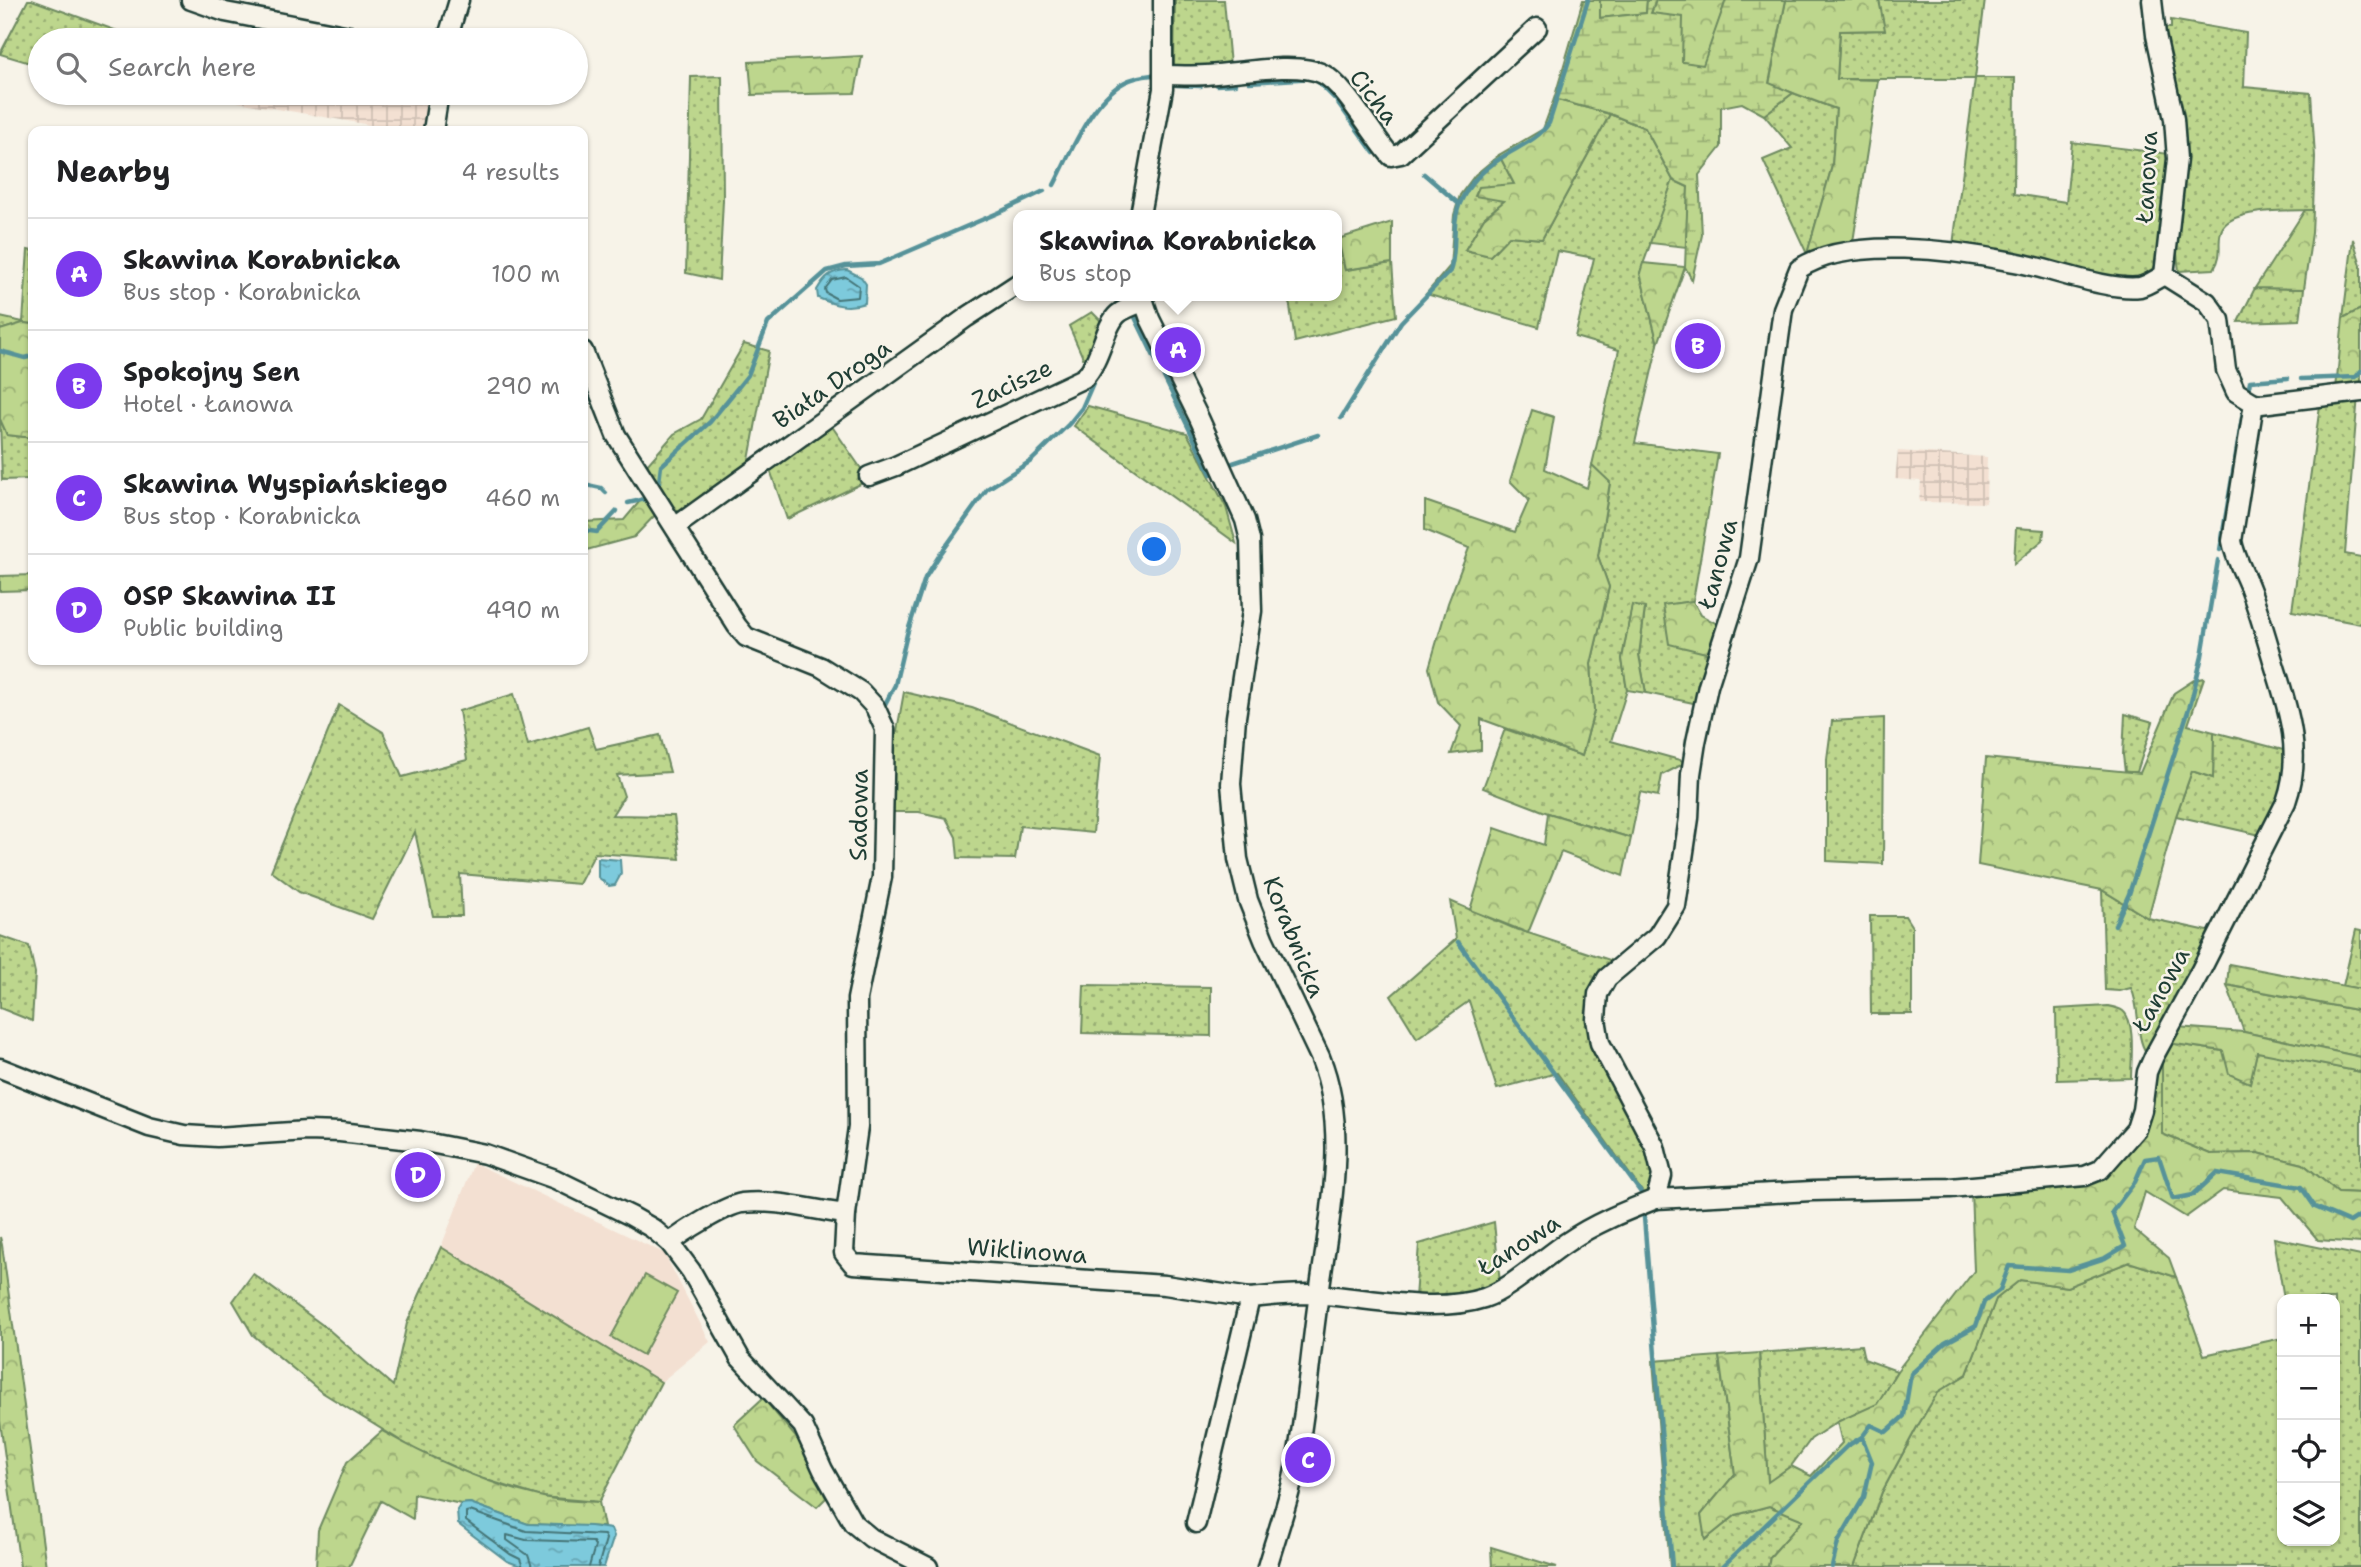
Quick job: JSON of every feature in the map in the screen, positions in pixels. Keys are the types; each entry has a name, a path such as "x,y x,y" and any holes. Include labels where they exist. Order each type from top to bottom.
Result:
{"street":[{"path":"191,0 225,12 308,28"},
{"path":"450,28 458,0"},
{"path":"1141,210 1160,106 1163,75 1163,0"},
{"name":"Łanowa","path":"1656,1199 1662,1176 1655,1147 1600,1043 1596,1019 1598,994 1607,978 1657,936 1676,906 1689,818 1696,742 1715,664 1749,558 1783,309 1795,276 1799,269 1809,262 1826,255 1861,250 1938,250 2015,262 2118,286 2143,286 2164,275 2177,159 2174,118 2156,35 2152,0"},
{"name":"Cicha","path":"1163,75 1203,76 1298,69 1323,74 1344,92 1391,156 1401,154 1536,28"},
{"path":"434,126 437,105"},
{"path":"2164,275 2207,302 2220,320 2226,370 2236,392 2254,403 2361,392"},
{"name":"Biała Droga","path":"675,527 968,317 1013,288"},
{"name":"Zacisze","path":"869,476 1084,378 1092,370 1099,356 1111,321 1140,301"},
{"name":"Korabnicka","path":"1144,301 1240,508 1250,540 1252,611 1231,784 1238,859 1248,900 1264,940 1327,1074 1335,1135 1332,1206 1294,1476 1267,1567"},
{"name":"Sadowa","path":"588,364 615,435 728,615 746,637 821,667 861,692 875,707 885,729 882,877 857,999 858,1127 846,1214"},
{"name":"Łanowa","path":"1318,1295 1421,1304 1467,1303 1488,1296 1585,1231 1624,1211 1656,1199 1802,1191 1950,1188 2085,1175 2100,1170 2136,1129 2142,1110 2147,1072 2154,1056 2201,970 2274,826 2292,784 2295,756 2289,710 2251,590 2234,555 2232,541 2254,403"},
{"path":"0,1068 149,1127 184,1135 217,1137 307,1131 340,1132 421,1141 485,1154 555,1179 631,1216 670,1243 691,1271 740,1358 803,1426 823,1470 853,1523 871,1538 929,1567"},
{"path":"670,1243 685,1231 740,1203 770,1204 846,1214"},
{"name":"Wiklinowa","path":"846,1214 844,1253 853,1264 1165,1285 1250,1298 1318,1295"},
{"path":"1196,1523 1250,1298"}],"shaded area":[{"path":"255,105 428,105 423,126 376,126"},
{"path":"1898,451 1987,457 1986,503 1919,502 1921,481 1895,479"},
{"path":"474,1163 664,1253 710,1342 661,1382 441,1247"}],"green space":[{"path":"28,0 109,28 28,28 28,62 0,54"},
{"path":"1175,0 1224,0 1230,65 1174,66"},
{"path":"1583,0 1600,0 1600,18 1646,13 1647,0 1656,0 1651,13 1683,17 1682,62 1703,65 1726,0 1786,0 1769,83 1793,93 1764,115 1742,103 1721,107 1721,147 1699,175 1702,235 1692,280 1685,267 1688,187 1673,180 1645,128 1610,114 1554,99"},
{"path":"1600,0 1647,0 1646,13 1599,18"},
{"path":"1656,0 1726,0 1704,66 1682,62 1651,14"},
{"path":"1786,0 1879,0 1885,30 1840,31 1837,79 1878,80 1853,242 1807,254 1832,166 1836,109 1769,84"},
{"path":"1879,0 1985,0 1975,78 2015,78 2014,194 2066,202 2072,142 2170,154 2157,265 2139,279 2118,281 1953,245 1975,79 1837,79 1840,31 1884,30"},
{"path":"2171,20 2246,33 2244,87 2311,93 2315,157 2313,210 2265,212 2240,216 2230,221 2221,232 2219,257 2214,269 2179,271 2176,245 2174,81 2164,28 2171,28"},
{"path":"862,56 855,93 752,95 749,62"},
{"path":"722,76 723,200 719,280 686,273 691,77"},
{"path":"1793,93 1836,109 1832,166 1807,254 1763,160 1792,148 1764,115"},
{"path":"1554,99 1610,114 1542,239 1509,236 1490,256 1465,250 1484,218 1504,201 1475,196 1479,187 1514,184 1499,155 1543,129"},
{"path":"1610,114 1645,128 1673,180 1640,273 1658,344 1635,443 1718,454 1693,601 1664,605 1710,654 1698,704 1646,693 1639,655 1645,609 1632,606 1622,659 1627,690 1611,741 1687,762 1662,775 1658,796 1640,792 1631,838 1548,813 1483,788 1505,729 1582,756 1594,711 1591,664 1609,587 1598,556 1610,483 1592,465 1619,350 1575,337 1594,258 1557,251 1539,327 1426,294 1450,266 1454,215 1460,195 1475,175 1499,155 1514,184 1505,201 1484,218 1465,250 1490,256 1509,236 1542,239"},
{"path":"1673,180 1688,187 1686,247 1650,243"},
{"path":"2305,210 2313,210 2304,289 2255,288"},
{"path":"1392,222 1392,263 1345,270 1342,238"},
{"path":"2353,239 2361,265 2361,309 2343,318"},
{"path":"28,250 28,324 0,330 0,317 23,322"},
{"path":"1342,257 1345,270 1392,263 1396,316 1295,342 1288,301 1342,301"},
{"path":"1643,263 1685,267 1658,344 1640,273"},
{"path":"2255,288 2304,289 2300,320 2238,322"},
{"path":"2361,309 2361,387 2336,389 2343,318"},
{"path":"1092,312 1105,325 1095,352 1083,358 1069,326"},
{"path":"28,324 28,437 7,435 0,419 0,330"},
{"path":"744,344 769,351 749,460 751,467 684,512 675,511 646,466 674,434 701,419"},
{"path":"2358,395 2345,554 2361,557 2361,624 2292,611 2321,398"},
{"path":"1088,406 1187,433 1226,507 1236,543 1074,426"},
{"path":"1532,410 1554,417 1545,469 1587,488 1592,465 1610,482 1598,556 1609,587 1591,664 1594,711 1582,756 1481,719 1481,750 1451,754 1461,726 1438,702 1429,668 1448,603 1469,548 1425,530 1425,501 1515,532 1529,500 1510,481"},
{"path":"0,419 7,435 28,437 28,479 2,480"},
{"path":"829,422 869,480 787,519 768,464"},
{"path":"645,495 659,511 634,537 588,550 588,522 624,520"},
{"path":"2016,528 2044,530 2043,540 2014,564"},
{"path":"28,575 28,590 0,591 0,576"},
{"path":"1693,601 1701,615 1719,625 1710,654 1669,644 1663,605"},
{"path":"1632,605 1645,608 1639,655 1646,693 1627,690 1622,659"},
{"path":"2204,678 2188,725 2214,732 2213,778 2192,771 2176,816 2148,918 2102,890 1978,865 1986,758 2140,773 2174,693 2194,680"},
{"path":"904,692 972,708 1100,756 1093,833 1020,826 1015,859 958,858 956,837 946,818 919,812 890,812 894,747"},
{"path":"514,694 528,745 588,727 596,749 660,735 670,772 617,775 624,796 612,815 674,816 680,859 595,853 579,884 460,874 462,916 433,916 415,832 372,919 299,892 271,871 339,705 383,732 402,777 467,760 459,711"},
{"path":"2125,714 2153,722 2137,772 2125,772"},
{"path":"1884,718 1883,864 1827,861 1827,759 1832,721"},
{"path":"2214,732 2291,752 2291,774 2265,836 2176,816 2192,771 2213,778"},
{"path":"1548,813 1631,838 1623,876 1561,852 1528,933 1470,910 1495,828 1544,845"},
{"path":"2102,890 2148,918 2217,933 2153,1049 2146,1052 2140,1038 2131,988 2105,990"},
{"path":"1450,901 1513,928 1610,960 1591,990 1656,1171 1652,1186 1644,1194 1557,1073 1497,1089 1469,1001 1417,1038 1391,996 1456,939"},
{"path":"1870,916 1905,916 1912,927 1912,1014 1871,1014"},
{"path":"2356,930 2361,931 2361,989 2343,986"},
{"path":"0,936 29,946 35,973 32,1021 0,1008"},
{"path":"2229,964 2361,989 2361,1011 2227,985"},
{"path":"1084,985 1211,987 1211,1036 1082,1033"},
{"path":"2227,985 2361,1011 2361,1057 2244,1032"},
{"path":"2108,1006 2123,1011 2130,1024 2131,1078 2057,1080 2056,1009"},
{"path":"2176,1027 2244,1032 2361,1057 2361,1072 2257,1052 2250,1083 2229,1074 2223,1051 2168,1043"},
{"path":"2168,1043 2223,1051 2250,1082 2257,1051 2361,1072 2361,1193 2338,1192 2303,1164 2258,1153 2210,1154 2162,1134 2162,1058"},
{"path":"2162,1058 2162,1134 2210,1154 2258,1153 2303,1164 2338,1192 2361,1193 2361,1243 2318,1240 2282,1197 2223,1190 2186,1217 2145,1192 2134,1229 2169,1258 2176,1277 2129,1262 2067,1287 2020,1280 1996,1299 1967,1374 1938,1392 1882,1492 1854,1567 1768,1567 1770,1557 1803,1520 1769,1506 1736,1515 1705,1540 1701,1515 1735,1474 1719,1356 1759,1353 1768,1482 1791,1466 1811,1476 1842,1443 1837,1422 1877,1404 1897,1371 1974,1271 1971,1190 2078,1181 2140,1133 2152,1070"},
{"path":"1494,1222 1500,1283 1469,1292 1415,1298 1419,1244"},
{"path":"0,1237 46,1567 20,1567 0,1421"},
{"path":"2274,1238 2361,1256 2361,1567 1854,1567 1882,1492 1938,1391 1967,1374 1996,1299 2020,1280 2067,1287 2129,1262 2176,1277 2204,1355 2277,1339 2277,1546 2340,1546 2340,1294 2283,1294"},
{"path":"441,1247 661,1382 599,1502 541,1497 474,1476 414,1449 320,1391 253,1335 233,1301 253,1274 328,1329 393,1386 407,1323"},
{"path":"645,1275 677,1293 643,1355 611,1337"},
{"path":"1861,1345 1864,1359 1897,1371 1877,1405 1837,1422 1811,1439 1791,1466 1768,1483 1759,1353"},
{"path":"1719,1356 1735,1474 1701,1515 1706,1539 1736,1515 1769,1506 1804,1519 1770,1557 1768,1567 1670,1567 1653,1361"},
{"path":"763,1398 799,1441 826,1498 817,1507 757,1461 734,1425"},
{"path":"382,1431 438,1460 518,1491 546,1498 599,1502 604,1527 528,1524 470,1503 461,1504 414,1494 413,1519 381,1501 349,1567 316,1567 318,1530 347,1462"},
{"path":"1491,1547 1557,1567 1492,1567"}],"water":[{"path":"847,270 861,277 866,284 865,303 841,305 818,298 817,290 826,278 833,273"},
{"path":"598,858 620,860 621,874 615,885 609,886 598,877"},
{"path":"470,1503 528,1524 611,1529 614,1536 604,1567 523,1567 507,1561 458,1524 457,1510 461,1504"}],"waterway":[{"path":"1341,418 1401,322 1450,271 1456,218 1468,188 1489,167 1533,139 1549,123 1588,0"},
{"path":"1054,185 1083,128 1102,101 1125,82 1152,75"},
{"path":"1249,82 1314,78 1336,100 1374,153"},
{"path":"1216,85 1235,84"},
{"path":"1176,85 1201,86"},
{"path":"1424,174 1459,204"},
{"path":"658,490 661,466 710,422 748,375 768,323 827,271 846,266 879,264 1044,191"},
{"path":"1133,313 1211,474 1214,473"},
{"path":"0,351 28,357"},
{"path":"2301,379 2356,377 2361,371"},
{"path":"884,706 895,685 907,634 925,578 939,556 987,489 1031,461 1069,424 1082,408 1096,376"},
{"path":"2248,392 2250,381 2288,378"},
{"path":"2220,550 2244,406"},
{"path":"1233,463 1318,435"},
{"path":"588,485 601,488 606,493"},
{"path":"628,503 650,498"},
{"path":"588,531 597,532 617,511"},
{"path":"2115,925 2129,894 2191,702 2202,656 2218,560"},
{"path":"1458,942 1642,1194 1642,1200"},
{"path":"1832,1567 1838,1542 1864,1497 1872,1462 1862,1437 1871,1425 1886,1432 1904,1416 1911,1374 1945,1343 1976,1326 1984,1302 2000,1290 2009,1266 2068,1270 2105,1258 2125,1246 2112,1212 2135,1182 2145,1159 2159,1157 2173,1199 2193,1195 2217,1173 2301,1187 2315,1207 2350,1222 2361,1215"},
{"path":"1644,1217 1672,1567"},
{"path":"1722,1567 1847,1446 1862,1437"}],"place":[{"name":"Spokojny Sen","path":"1698,346"},
{"name":"Skawina Korabnicka","path":"1178,350"},
{"name":"OSP Skawina II","path":"418,1175"},
{"name":"Skawina Wyspiańskiego","path":"1308,1460"}]}
